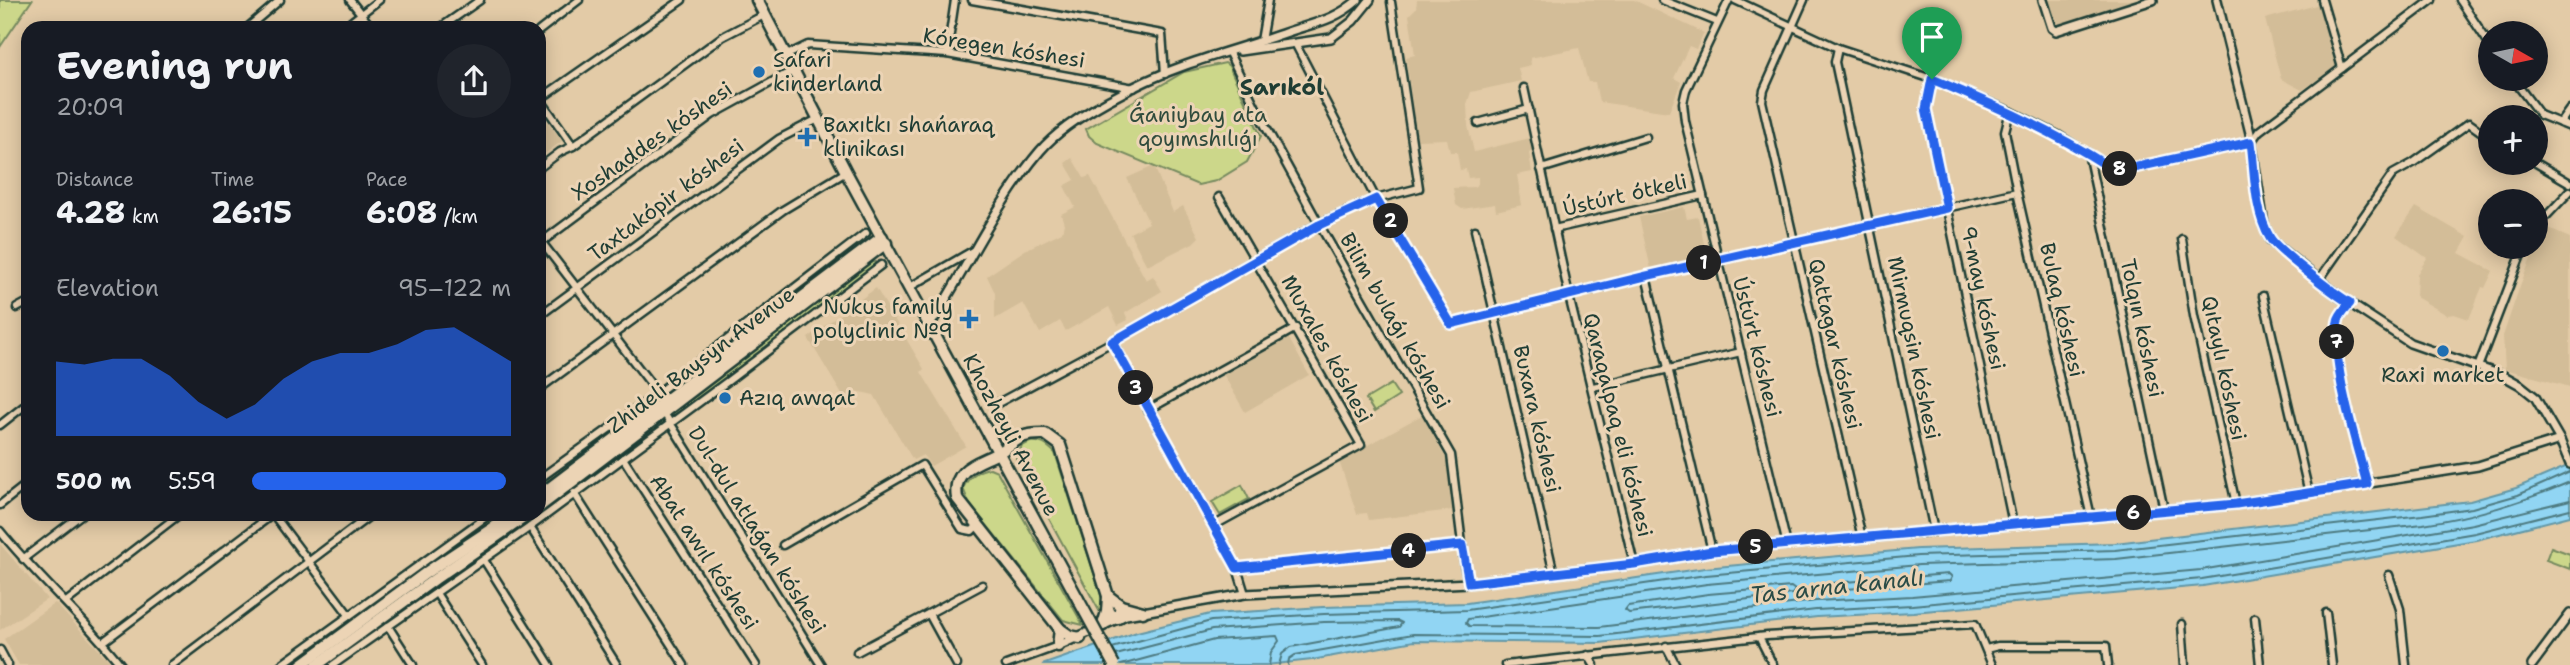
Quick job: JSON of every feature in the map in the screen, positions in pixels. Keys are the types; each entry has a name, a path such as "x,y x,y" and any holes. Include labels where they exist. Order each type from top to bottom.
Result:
{"main road":[{"name":"Khozheyli Avenue","path":"757,0 846,172 1114,665"},
{"name":"Zhideli Baysyn Avenue","path":"546,490 661,397 884,240"},
{"name":"Zhideli Baysyn Avenue","path":"546,502 884,240"},
{"path":"1080,638 1070,636 1060,629 957,498 957,480 970,466 999,453 1018,438 1045,435 1060,445 1108,596 1103,625"},
{"path":"301,665 427,572 504,521"},
{"path":"317,665 519,521"},
{"path":"1108,596 1121,606 1143,612"},
{"path":"1108,608 1110,614 1118,618 1121,606"},
{"path":"1058,646 1060,629"}],"street":[{"path":"255,21 280,0"},
{"path":"350,0 367,21"},
{"path":"351,21 379,0"},
{"path":"450,21 480,0"},
{"path":"546,26 579,0"},
{"path":"546,95 681,0"},
{"path":"947,54 955,0"},
{"path":"972,0 1162,34 1165,74"},
{"path":"1261,41 1268,0"},
{"path":"930,325 1020,177 1042,149 1065,128 1165,74 1324,22 1358,0"},
{"path":"1229,52 1296,45 1331,38 1341,33 1370,0"},
{"path":"1662,0 1717,22"},
{"name":"Ústúrt kóshesi","path":"1729,0 1686,90 1683,103 1787,545"},
{"path":"1735,0 1838,48 1932,79 2010,111 2109,167 2133,168 2251,142 2259,131 2432,0"},
{"name":"Qattagar kóshesi","path":"1804,0 1762,100 1861,538"},
{"path":"2043,0 2052,28 2056,31 2153,0"},
{"path":"2217,0 2251,142 2264,225 2271,241 2350,303 2410,343 2518,384 2535,397 2560,440 2570,464"},
{"path":"2322,0 2342,68"},
{"path":"2460,0 2478,27"},
{"path":"998,403 1319,225 1376,199 1419,188 1391,2"},
{"path":"546,163 573,146 722,37 764,15"},
{"name":"Kóregen kóshesi","path":"785,56 808,45 947,54 1135,88"},
{"path":"1296,45 1376,199 1451,324 1718,259 2017,192"},
{"name":"Mirmuqsin kóshesi","path":"1838,48 1835,62 1934,531"},
{"name":"Bilim bulaǵı kóshesi","path":"1229,52 1263,122 1319,225 1451,455 1469,583"},
{"name":"Xoshaddes kóshesi","path":"546,237 712,115 792,71"},
{"name":"9-may kóshesi","path":"1932,79 1926,109 2013,524"},
{"name":"Qaraqalpaq eli kóshesi","path":"1524,88 1569,296 1634,564"},
{"path":"2522,91 2540,115 2570,127"},
{"path":"546,108 573,146"},
{"path":"1478,122 1529,109"},
{"path":"2560,123 2570,109"},
{"name":"Bulaq kóshesi","path":"2010,111 2005,131 2017,192 2091,517"},
{"name":"Taxtakópir kóshesi","path":"546,311 779,139 818,119"},
{"path":"2319,279 2393,174 2469,123 2478,129"},
{"path":"1541,169 1646,136"},
{"name":"Tolqın kóshesi","path":"2088,153 2164,510"},
{"path":"2548,170 2570,183"},
{"path":"546,384 783,210 846,172"},
{"path":"2548,214 2570,191"},
{"name":"Ústúrt ótkeli","path":"1554,229 1703,195"},
{"name":"Muxales kóshesi","path":"1213,526 1361,444 1219,197"},
{"name":"Buxara kóshesi","path":"1475,230 1554,574"},
{"path":"546,475 661,397 866,233"},
{"name":"Qıtaylı kóshesi","path":"2182,239 2194,316 2236,504"},
{"path":"546,249 661,397"},
{"path":"909,288 974,250"},
{"path":"2477,367 2519,259"},
{"path":"546,515 881,265"},
{"path":"1646,276 1712,551"},
{"path":"2263,296 2309,492"},
{"path":"2350,303 2338,318 2336,335 2339,368 2367,484"},
{"path":"1148,410 1296,328"},
{"path":"1112,342 1237,568 1245,594"},
{"path":"1593,387 1741,352"},
{"path":"0,425 21,408"},
{"name":"Dul-dul atlaǵan kóshesi","path":"664,413 821,665"},
{"path":"1006,665 1080,638 1118,618 1245,594 1469,583 1634,564 1712,551 2236,504 2478,467 2570,438"},
{"name":"Abat awıl kóshesi","path":"623,458 756,665"},
{"path":"783,545 922,465 962,528 972,531 978,525"},
{"path":"0,505 21,488"},
{"path":"574,494 684,665"},
{"path":"23,559 73,521"},
{"path":"66,602 171,521"},
{"path":"103,642 264,521"},
{"path":"279,521 349,615"},
{"path":"172,665 363,521"},
{"path":"281,665 480,521"},
{"path":"333,665 342,662 388,626 538,521"},
{"path":"530,527 617,665"},
{"path":"0,531 121,665"},
{"path":"1237,568 1462,545"},
{"path":"484,560 550,665"},
{"path":"2389,575 2400,609 2406,665"},
{"path":"858,652 982,585"},
{"path":"436,593 482,665"},
{"path":"2326,613 2332,665"},
{"path":"929,614 957,665"},
{"path":"2532,665 2570,614"},
{"path":"2255,618 2260,665"},
{"path":"1505,665 1759,637 1975,624 1992,665"},
{"path":"2182,624 2186,665"},
{"path":"388,626 413,665"},
{"path":"1759,637 1773,665"},
{"path":"1666,646 1676,665"},
{"path":"1986,649 1998,646 2106,646 2108,665"},
{"path":"0,650 8,665"},
{"path":"1588,655 1594,665"}],"shaded area":[{"path":"1417,0 1634,0 1704,33 1696,49 1689,46 1674,78 1681,82 1669,112 1599,102 1595,82 1588,82 1579,48 1530,58 1531,65 1518,68 1521,81 1471,92 1467,104 1468,126 1474,152 1530,138 1533,151 1529,153 1532,172 1517,175 1522,205 1496,211 1495,204 1462,209 1456,205 1453,188 1474,187 1478,184 1478,177 1468,178 1466,169 1460,170 1457,152 1450,152 1447,139 1417,140 1406,57 1415,55 1409,15 1416,8"},
{"path":"2049,0 2134,0 2058,26"},
{"path":"2320,4 2337,66 2302,90 2281,79 2265,19"},
{"path":"546,120 562,141 546,153"},
{"path":"1072,158 1084,178 1090,176 1146,280 1153,276 1162,291 1125,313 1128,320 1118,325 1109,307 1066,331 1060,321 1040,333 1023,303 995,319 995,293 987,276 1025,250 1062,232 1064,224 1061,214 1075,207 1064,186 1075,180 1065,163"},
{"path":"1154,166 1173,212 1183,206 1199,237 1193,243 1147,266 1130,233 1149,223 1127,178"},
{"path":"1684,207 1687,219 1698,217 1707,257 1651,269 1639,217"},
{"path":"2416,207 2468,237 2459,253 2493,271 2485,288 2482,287 2469,319 2454,314 2447,315 2416,297 2417,274 2427,258 2396,236"},
{"path":"2548,229 2570,238 2570,387 2505,369 2503,336 2531,259 2548,259"},
{"path":"876,288 924,369 921,372 966,446 931,466 923,455 913,460 874,395 856,391 844,398 808,338"},
{"path":"1287,335 1309,375 1245,412 1222,372"},
{"path":"1422,415 1447,461 1452,510 1369,520 1367,513 1357,514 1339,461"},
{"path":"0,544 47,599 0,630"},
{"path":"55,603 113,665 19,665 4,639"}],"green space":[{"path":"0,0 32,0 0,47"},
{"name":"Ǵaniybay ata qoyımshılıǵı","path":"1225,63 1229,66 1261,136 1247,162 1216,181 1198,185 1097,143 1089,136 1086,129 1184,72"},
{"path":"861,240 863,246 668,394 662,395 661,392"},
{"path":"872,259 876,265 675,417 672,413"},
{"path":"1391,384 1399,396 1374,412 1366,399"},
{"path":"655,398 656,404 546,482 546,477"},
{"path":"663,420 665,423 546,512 546,507"},
{"path":"1030,442 1044,444 1055,453 1102,598 1102,616 1016,458 1022,446"},
{"path":"990,468 997,471 1083,625 1063,620 969,503 963,488 965,484 974,474"},
{"path":"1242,485 1249,499 1220,515 1212,502"},
{"path":"487,521 494,521 295,665 285,665"},
{"path":"529,521 535,521 329,665 323,665 430,587"},
{"path":"2551,547 2570,554 2570,569 2546,560"}],"water":[{"name":"Tas arna kanalı","path":"2570,465 2570,516 2476,540 2203,586 1913,612 1817,617 1600,643 1414,641 1312,660 1266,665 1042,665 1137,632 1210,614 1323,607 1467,603 1705,568 1918,549 2115,543 2470,501 2516,488"}],"place":[{"name":"Safari kinderland","path":"759,72"},
{"name":"Baxıtkı shańaraq klinikası","path":"807,137"},
{"name":"Nukus family polyclinic №9","path":"969,319"},
{"name":"Raxi market","path":"2443,351"},
{"name":"Azıq awqat","path":"725,398"}],"district":[{"name":"Sarıkól","path":"1282,87"}],"route":[{"path":"1932,79 2010,111 2058,135 2109,167 2119,169 2194,156 2251,142 2259,201 2264,225 2271,241 2350,303 2338,318 2336,335 2339,368 2367,484 2236,504 1712,551 1634,564 1469,583 1462,545 1237,568 1112,342 1319,225 1376,199 1451,324 1646,276 1947,208 1926,109 1932,79"}]}
